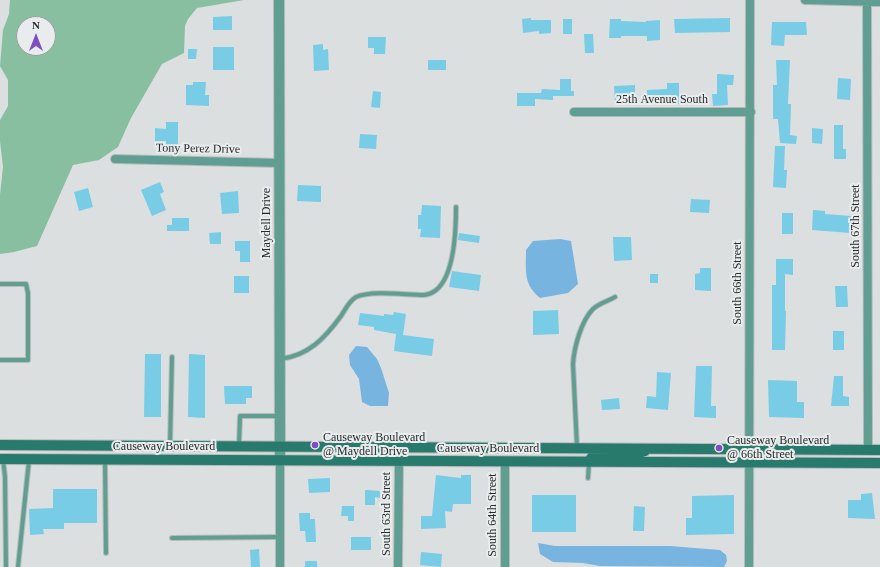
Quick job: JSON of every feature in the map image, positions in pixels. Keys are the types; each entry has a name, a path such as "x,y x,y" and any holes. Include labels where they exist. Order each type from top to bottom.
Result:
{"main road":[{"name":"Causeway Boulevard","path":"0,445 577,447 880,450"},
{"path":"589,462 592,457 599,455 633,455 652,448"},
{"name":"Causeway Boulevard","path":"2,459 880,463"}],"street":[{"name":"Maydell Drive","path":"279,0 280,460"},
{"name":"South 66th Street","path":"749,567 750,0"},
{"path":"805,0 880,2"},
{"name":"South 67th Street","path":"867,2 868,450"},
{"name":"25th Avenue South","path":"574,112 751,112"},
{"name":"Tony Perez Drive","path":"115,159 280,163"},
{"path":"280,460 280,567"},
{"name":"South 63rd Street","path":"398,567 399,461"},
{"name":"South 64th Street","path":"505,462 505,567"}],"lane":[{"path":"280,359 299,356 313,347 330,330 355,298 365,295 424,295 433,293 441,284 450,266 454,243 456,207"},
{"path":"0,284 26,284 28,293 28,360 0,360"},
{"path":"577,447 572,364 576,340 592,310 614,297"},
{"path":"170,446 172,357"},
{"path":"239,447 240,416 280,416"},
{"path":"2,459 5,477 6,567"},
{"path":"18,567 29,459"},
{"path":"105,459 106,553"},
{"path":"588,478 589,462"},
{"path":"172,538 280,537"}],"green space":[{"path":"10,0 244,0 197,8 188,19 185,26 184,53 162,64 131,118 118,147 99,160 73,165 37,246 0,254 0,195 3,167 0,141 0,120 8,106 8,80 0,66 3,30 9,14"}],"water":[{"path":"560,239 571,241 578,284 568,293 540,298 528,282 526,270 526,250 533,241"},
{"path":"356,346 367,347 377,359 389,393 388,406 370,406 362,402 359,379 350,365 349,355"},
{"path":"538,543 555,546 670,546 720,550 726,555 727,561 724,567 600,566 583,563 553,562 540,554"}],"building":[{"path":"232,16 232,30 213,30 213,17"},
{"path":"531,18 531,20 551,20 551,33 539,34 539,31 523,33 522,19"},
{"path":"730,18 730,32 675,33 674,19"},
{"path":"563,19 572,19 572,34 563,34"},
{"path":"610,19 646,22 660,20 660,40 647,41 647,36 621,36 621,38 609,38"},
{"path":"772,22 806,22 807,35 785,35 784,46 771,45"},
{"path":"584,34 593,34 594,53 585,53"},
{"path":"368,37 386,37 385,54 374,54 374,48 368,48"},
{"path":"323,44 323,50 328,49 329,70 314,71 313,45"},
{"path":"213,47 234,47 234,70 213,70"},
{"path":"188,49 197,49 196,59 188,59"},
{"path":"428,60 446,60 446,70 428,70"},
{"path":"776,60 790,60 788,104 791,104 790,135 797,136 796,144 780,143 778,119 773,119 773,85 777,85"},
{"path":"717,74 734,75 733,85 727,85 728,105 713,106 712,94 717,94"},
{"path":"838,78 851,79 850,100 837,99"},
{"path":"560,79 571,79 571,91 574,91 574,96 553,96 553,100 535,99 535,106 517,106 517,93 541,93 542,89 560,90"},
{"path":"193,82 206,82 205,95 209,95 209,106 186,105 186,85 193,85"},
{"path":"667,83 679,83 679,104 667,104 667,102 647,102 647,90 667,89"},
{"path":"635,85 635,101 615,102 614,86"},
{"path":"373,91 381,92 380,108 371,107"},
{"path":"166,122 178,122 178,148 166,148 166,141 155,141 155,128 166,129"},
{"path":"834,125 843,125 843,149 846,149 846,159 834,159"},
{"path":"812,128 823,129 822,144 812,143"},
{"path":"360,134 377,135 376,149 359,148"},
{"path":"775,146 785,146 784,170 787,170 786,188 773,187"},
{"path":"160,182 164,192 160,194 166,210 152,216 141,190"},
{"path":"298,185 321,186 321,202 297,201"},
{"path":"88,188 93,207 79,211 74,192"},
{"path":"238,191 239,213 222,214 220,193"},
{"path":"691,199 710,200 709,213 690,212"},
{"path":"422,205 441,206 440,238 420,237 421,229 418,229 418,215 421,215"},
{"path":"813,210 825,211 825,214 851,216 850,233 812,230"},
{"path":"782,213 793,213 793,234 782,234"},
{"path":"172,218 189,218 189,231 167,231 167,225 172,225"},
{"path":"221,232 221,244 210,244 209,233"},
{"path":"459,233 480,236 479,243 458,240"},
{"path":"613,237 631,237 632,260 614,261"},
{"path":"235,241 250,241 250,262 240,262 240,251 235,251"},
{"path":"776,259 793,259 793,275 785,274 785,350 772,350 772,285 776,285"},
{"path":"700,268 711,268 711,291 695,290 695,274 700,273"},
{"path":"452,271 481,275 479,291 449,287"},
{"path":"650,274 658,274 658,283 650,283"},
{"path":"234,276 249,276 249,293 234,293"},
{"path":"835,286 847,286 848,307 836,307"},
{"path":"558,310 559,334 533,335 533,311"},
{"path":"394,312 406,314 403,335 434,339 432,356 394,351 396,334 374,330 374,327 358,325 360,313 384,316 384,314 393,315"},
{"path":"833,331 844,331 844,350 833,350"},
{"path":"145,354 161,354 161,417 144,417"},
{"path":"189,354 205,355 205,418 188,417"},
{"path":"696,366 712,366 711,406 716,406 716,418 694,417"},
{"path":"657,372 671,373 668,410 646,408 647,396 656,397"},
{"path":"834,376 843,376 843,396 849,397 849,406 831,406"},
{"path":"768,380 797,381 797,402 804,402 804,418 769,417"},
{"path":"224,386 252,386 252,398 246,398 246,404 225,404"},
{"path":"619,398 620,409 602,410 601,400"},
{"path":"436,475 461,478 461,475 471,475 471,504 453,504 452,512 445,511 446,528 421,529 421,516 432,516"},
{"path":"330,478 330,492 309,493 308,479"},
{"path":"53,489 97,489 97,523 64,523 64,529 43,529 44,534 30,535 29,509 53,508"},
{"path":"365,490 380,491 380,498 375,497 375,505 365,505"},
{"path":"872,493 875,519 848,518 848,500 861,500 861,494"},
{"path":"532,495 576,495 576,532 532,532"},
{"path":"734,495 734,534 686,535 686,518 692,518 692,496"},
{"path":"342,506 354,506 354,521 348,521 348,516 341,516"},
{"path":"634,506 645,507 644,531 633,531"},
{"path":"299,513 310,513 310,519 315,519 316,542 306,542 305,531 300,531"},
{"path":"351,537 371,537 371,550 351,550"},
{"path":"259,549 260,567 251,567 250,550"},
{"path":"421,552 442,554 441,567 420,565"},
{"path":"305,561 317,561 317,567 305,567"}],"place":[{"name":"Causeway Boulevard @ Maydell Drive","path":"315,445"},
{"name":"Causeway Boulevard @ 66th Street","path":"719,448"}]}
